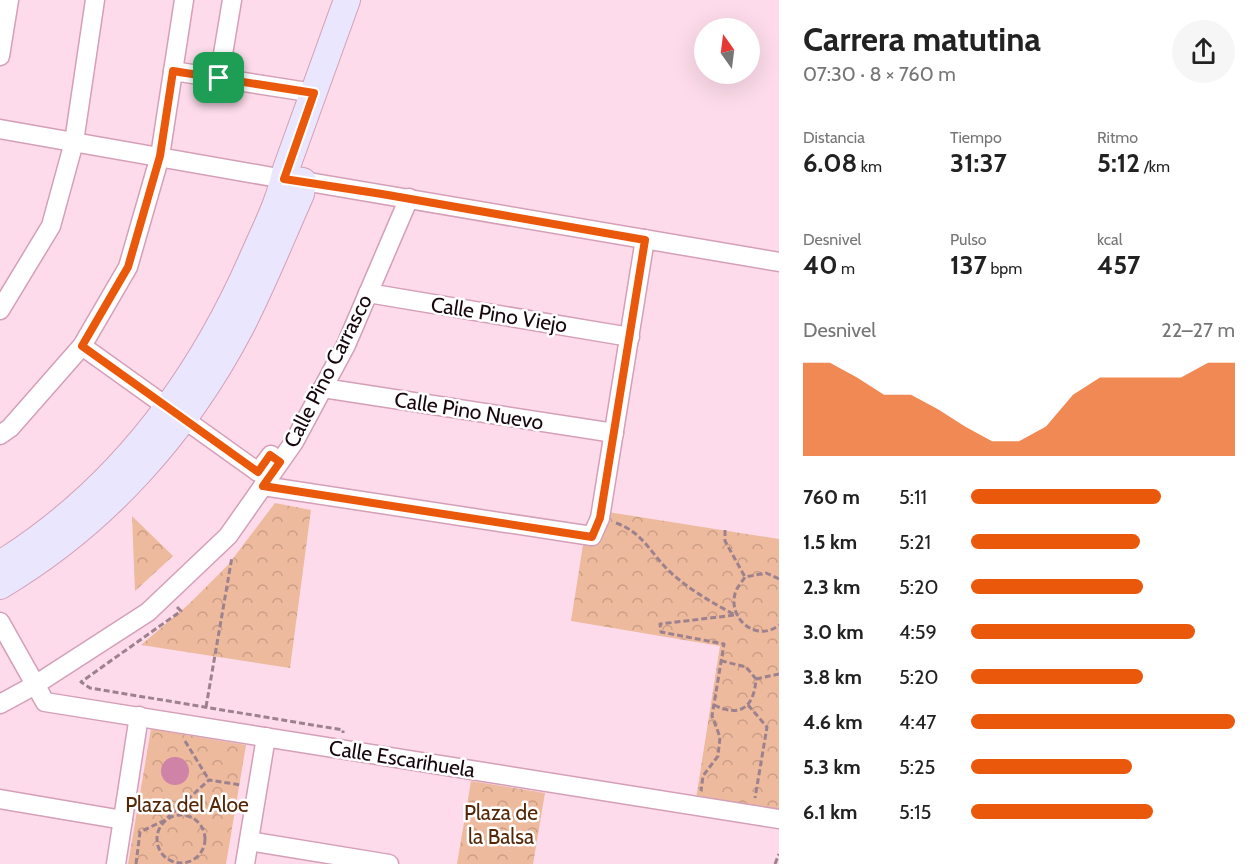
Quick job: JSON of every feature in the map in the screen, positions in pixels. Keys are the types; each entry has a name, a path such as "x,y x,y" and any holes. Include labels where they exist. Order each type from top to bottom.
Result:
{"street":[{"path":"0,56 9,0"},
{"path":"0,310 51,226 74,142 95,0"},
{"path":"0,435 10,428 82,346 128,267 160,156 184,0"},
{"path":"219,78 232,0"},
{"path":"0,586 52,553 102,512 151,460 228,310 276,204 294,180 314,93 347,0"},
{"path":"173,71 314,93"},
{"path":"0,129 779,262"},
{"name":"Calle Pino Carrasco","path":"0,704 35,685 148,612 228,536 280,462 323,388 346,345 409,198"},
{"path":"263,486 592,537 600,518 645,240"},
{"name":"Calle Pino Viejo","path":"368,293 630,337"},
{"path":"82,346 258,472 270,455 280,462"},
{"name":"Calle Pino Nuevo","path":"323,388 614,433"},
{"path":"0,564 42,537 90,498 135,450 176,413"},
{"path":"0,622 35,685"},
{"name":"Calle Escarihuela","path":"35,685 45,702 779,819"},
{"path":"116,864 139,716"},
{"path":"245,864 266,737"},
{"path":"0,799 123,820"},
{"path":"249,841 389,864"}],"path":[{"path":"600,518 632,529 668,570 695,593 735,615 746,627 762,631 778,627 779,633"},
{"path":"725,530 725,541 745,577"},
{"path":"209,780 185,741 187,732 201,738 230,559 237,551"},
{"path":"735,615 735,592 745,577 766,573 779,579"},
{"path":"711,795 700,794 703,776 718,756 720,737 712,716 724,644 660,632 660,624 735,615"},
{"path":"714,705 728,711 739,711 748,705 754,693 756,679 746,667 722,661"},
{"path":"756,679 779,674"},
{"path":"748,705 767,727 754,803"},
{"path":"182,815 190,816 204,829 204,848 192,861 174,863 166,860 158,849 157,834 165,820 182,815"},
{"path":"775,864 779,854"}],"green space":[{"path":"275,503 311,510 290,668 141,645 189,604 228,565"},
{"path":"608,512 779,539 779,812 696,799 720,646 571,621 583,545 593,541"},
{"path":"132,516 173,556 135,591"},
{"name":"Plaza del Aloe","path":"151,729 246,745 226,864 128,864"},
{"name":"Plaza de la Balsa","path":"471,781 545,793 533,864 457,864"}],"shaded area":[{"path":"175,757 185,761 189,771 185,781 175,785 165,781 161,771 165,761"}],"route":[{"path":"173,71 219,78 314,93 284,179 645,240 600,518 592,537 263,486 280,462 270,455 258,472 82,346 128,267 160,156 173,71"}]}
